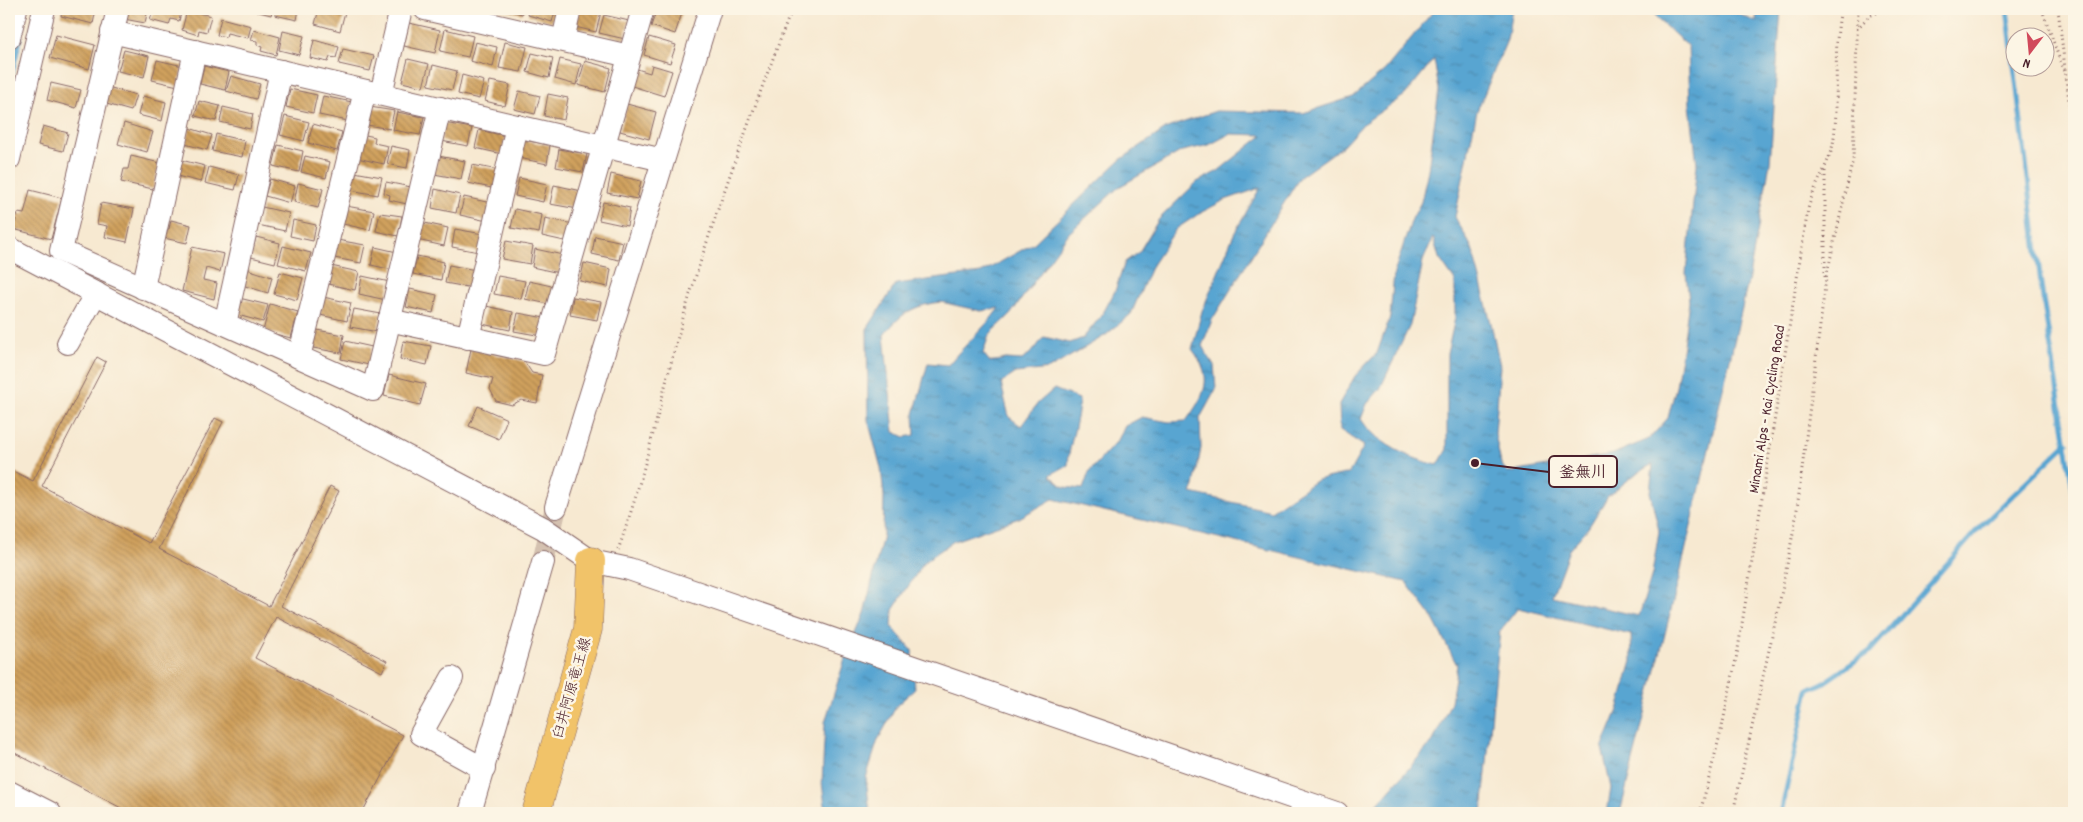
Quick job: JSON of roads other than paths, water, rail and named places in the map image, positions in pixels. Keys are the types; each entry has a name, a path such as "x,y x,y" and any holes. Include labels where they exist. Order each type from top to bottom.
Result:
{"main road":[{"name":"臼井阿原竜王線","path":"536,813 588,628 610,564"}],"street":[{"path":"9,38 16,9"},
{"path":"9,159 44,9"},
{"path":"118,9 61,251 373,390 440,108"},
{"path":"299,357 373,92 401,9"},
{"path":"425,9 483,15 563,40 629,56"},
{"path":"563,40 570,9"},
{"path":"389,320 544,354 643,9"},
{"path":"556,507 710,9"},
{"path":"112,32 663,160"},
{"path":"143,288 195,51"},
{"path":"224,324 281,71"},
{"path":"468,338 517,126"},
{"path":"9,248 610,564 1337,813"},
{"path":"68,343 96,293"},
{"path":"470,813 543,562"},
{"path":"452,678 421,734 484,769"},
{"path":"9,792 50,813"}],"water":[{"path":"1435,9 1512,9 1507,40 1477,111 1455,217 1472,248 1500,366 1495,434 1501,464 1508,473 1613,454 1649,439 1668,418 1676,387 1689,301 1686,273 1697,164 1690,105 1688,46 1657,19 1650,9 1717,9 1732,11 1756,22 1757,9 1781,9 1770,163 1748,282 1678,582 1620,813 1607,813 1611,788 1602,748 1618,710 1632,661 1631,635 1518,608 1500,631 1482,813 1369,813 1433,741 1451,702 1457,665 1432,617 1406,582 1053,499 1019,518 954,541 924,562 893,610 892,627 912,650 915,689 897,705 878,740 866,778 870,813 826,813 822,783 825,722 844,662 864,614 883,535 884,496 881,468 868,420 867,329 896,284 981,273 1034,243 1120,160 1167,128 1216,111 1303,113 1353,97 1385,70","holes":["1434,59 1439,90 1428,170 1421,202 1412,219 1394,273 1390,317 1377,353 1355,376 1339,404 1340,430 1364,446 1349,473 1317,480 1271,511 1191,493 1201,448 1200,418 1216,389 1214,365 1202,346 1212,320 1300,177 1343,146 1364,123 1405,95","1230,134 1263,135 1218,171 1197,182 1159,219 1139,252 1125,262 1115,291 1102,315 1083,338 1070,343 1044,337 1034,350 1022,360 1006,359 990,362 983,353 989,335 1010,315 1069,233 1119,187 1182,151 1209,145","1260,188 1234,234 1202,311 1192,349 1199,360 1205,378 1205,386 1198,403 1186,421 1169,422 1142,417 1125,426 1118,440 1089,472 1083,489 1064,487 1050,475 1068,465 1079,399 1054,389 1038,403 1021,426 1009,417 1001,383 1016,373 1049,369 1106,335 1131,314 1152,265 1176,229 1200,213 1225,200","1433,237 1439,258 1455,281 1455,318 1447,354 1447,449 1438,465 1416,459 1395,449 1376,436 1361,419 1367,404 1380,389 1410,325 1423,261","941,302 981,311 999,308 948,365 928,363 914,414 915,435 905,437 894,432 884,335 902,316 923,305","1653,464 1650,492 1659,531 1652,574 1639,616 1552,596 1569,550 1588,528 1608,496 1637,473"]}],"waterway":[{"path":"2007,9 2042,292 2074,496"},
{"path":"9,86 20,38"},
{"path":"1781,813 1808,690 1823,683 1870,651 1978,529 2067,443"}],"tunnel":[{"path":"543,562 556,507"}],"place":[{"name":"釜無川","path":"1475,463"}]}
